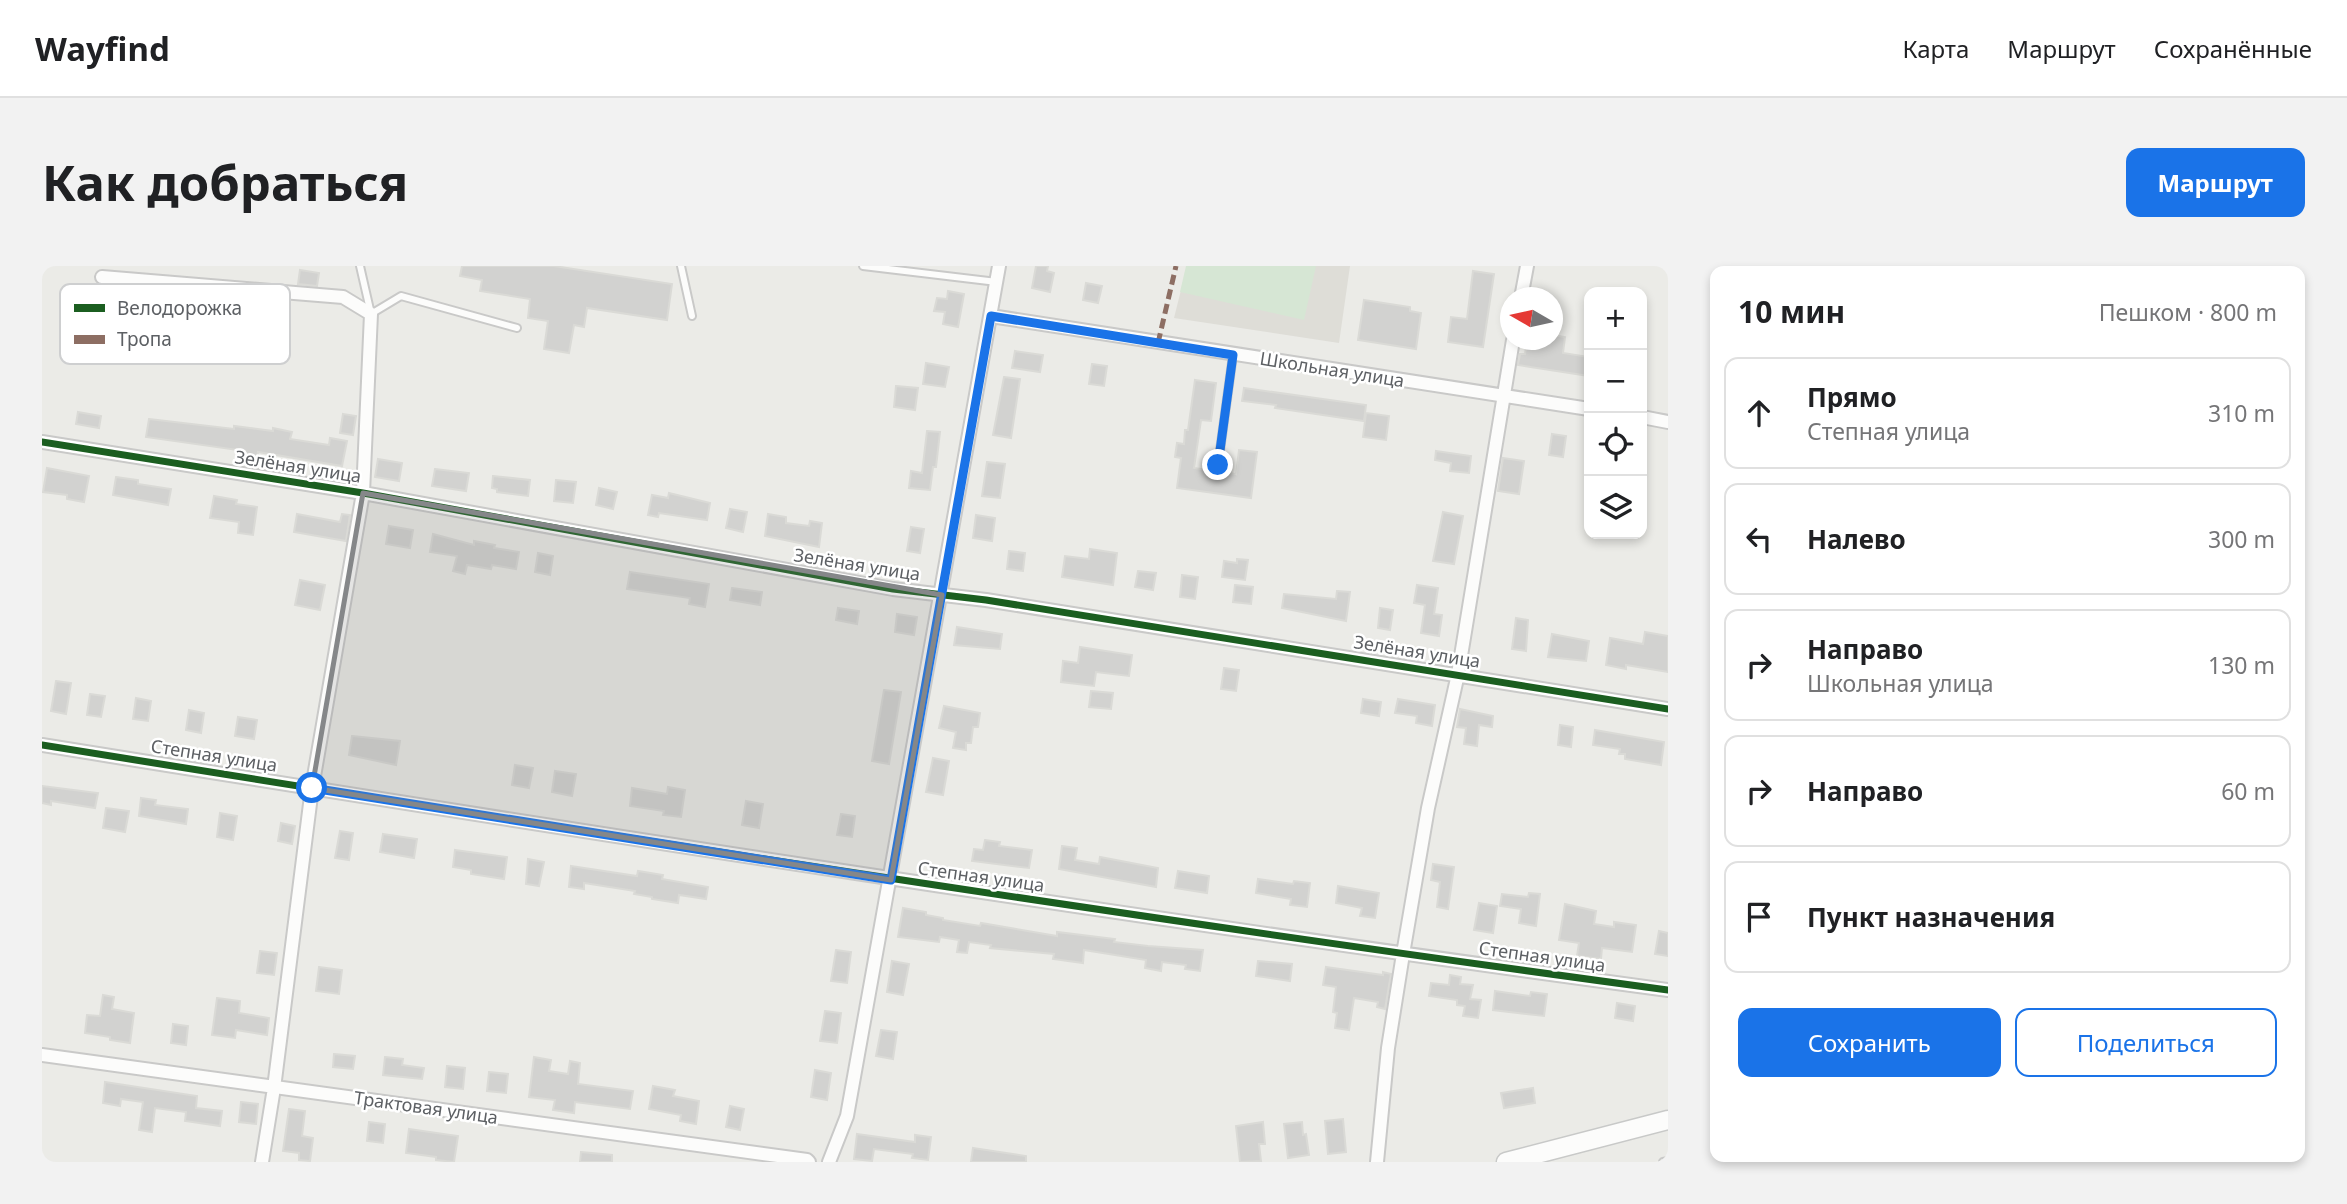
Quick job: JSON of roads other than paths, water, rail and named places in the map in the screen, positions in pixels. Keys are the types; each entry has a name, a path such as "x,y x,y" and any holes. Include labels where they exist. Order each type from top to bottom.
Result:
{"main road":[{"path":"1506,1162 1668,1120"}],"street":[{"path":"829,1162 847,1116 999,266"},
{"path":"1523,287 1527,266"},
{"path":"102,277 186,284"},
{"path":"262,1162 312,788 363,493 371,314 343,297 290,293"},
{"name":"Школьная улица","path":"991,316 1584,408"},
{"path":"1377,1162 1388,1048 1403,954 1428,808 1458,674 1511,350"},
{"path":"1647,418 1668,422"},
{"name":"Зелёная улица","path":"42,442 363,493 893,589 1458,674 1668,709"},
{"name":"Степная улица","path":"42,745 891,880 1668,990"},
{"name":"Трактовая улица","path":"42,1055 809,1162"}],"lane":[{"path":"359,266 371,314 401,296 517,328"},
{"path":"681,266 692,316"},
{"path":"863,266 996,282"},
{"path":"1218,465 1233,355"},
{"path":"1662,1162 1668,1161"}]}
